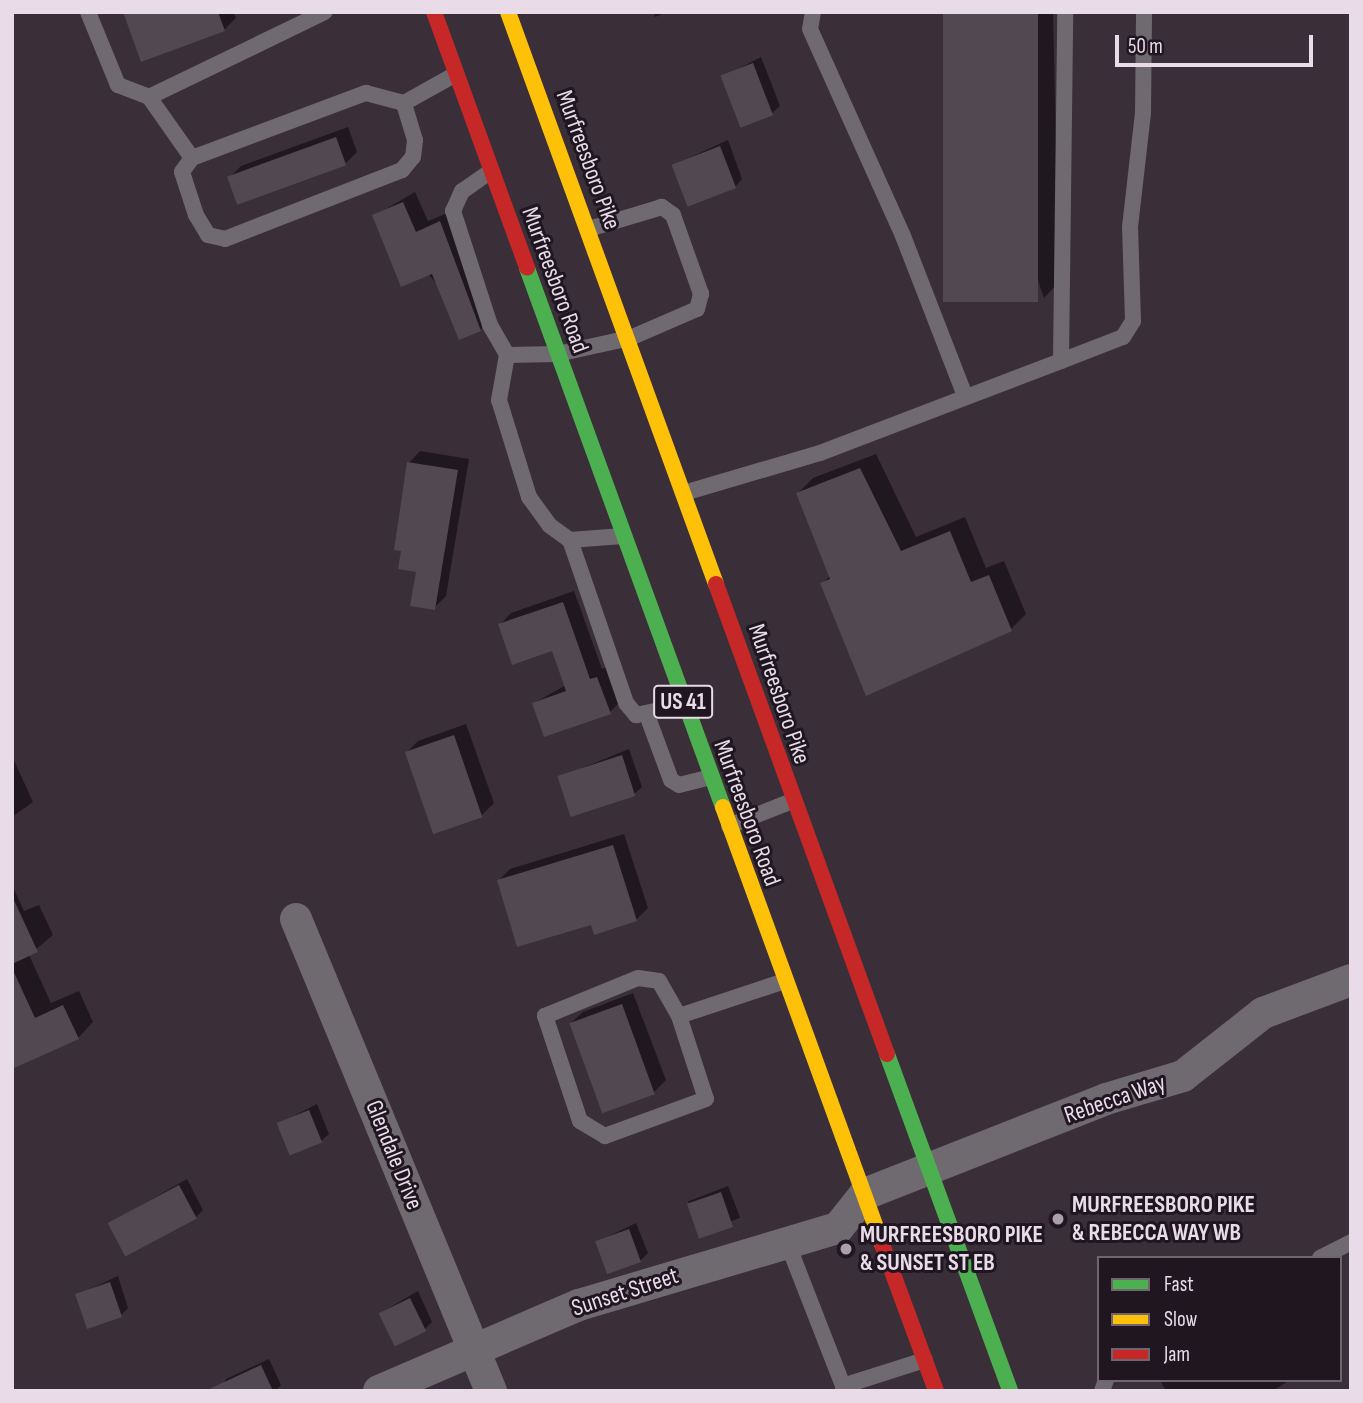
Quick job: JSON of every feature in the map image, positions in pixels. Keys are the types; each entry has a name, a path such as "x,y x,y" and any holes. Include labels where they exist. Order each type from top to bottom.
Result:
{"main road":[{"name":"Murfreesboro Road","path":"434,12 709,777 936,1391"},
{"name":"Murfreesboro Pike","path":"508,12 630,338 792,801 1010,1391"}],"street":[{"name":"Glendale Drive","path":"296,919 491,1391"},
{"name":"Rebecca Way","path":"864,1194 1183,1076 1263,1013 1351,980"},
{"name":"Sunset Street","path":"379,1391 472,1346 579,1305 838,1228 864,1194"}],"lane":[{"path":"88,12 118,85 149,97 192,158"},
{"path":"149,97 326,12"},
{"path":"814,12 810,29 903,236 965,396"},
{"path":"1061,361 1065,12"},
{"path":"684,493 820,453 1123,337 1133,321 1129,227 1143,113 1144,12"},
{"path":"404,103 415,140 413,157 402,170 225,239 208,235 196,215 182,172 192,158 366,93 404,103 456,74"},
{"path":"491,171 462,191 453,211 490,325 507,355 499,400 529,497 549,525 570,540 626,703 636,715 647,715 683,705"},
{"path":"507,355 557,354 630,338 697,309 701,295 673,215 662,207 589,229"},
{"path":"570,540 623,536"},
{"path":"647,715 671,780 679,785 709,777"},
{"path":"728,827 792,801"},
{"path":"638,978 659,981 679,1016 706,1098 606,1136 580,1121 545,1016 638,978"},
{"path":"679,1016 785,981"},
{"path":"787,1242 844,1388 925,1360"},
{"path":"1324,1256 1351,1242"}],"building":[{"path":"123,12 218,12 225,31 141,62"},
{"path":"943,12 1038,12 1038,302 943,302"},
{"path":"753,63 773,115 740,128 720,76"},
{"path":"336,137 346,165 237,205 227,177"},
{"path":"720,146 736,188 688,207 671,165"},
{"path":"403,202 416,232 440,221 481,331 459,340 432,274 401,287 372,215"},
{"path":"407,462 458,470 435,610 410,606 416,572 398,569 401,551 394,550"},
{"path":"860,468 901,551 950,531 971,582 989,575 1012,631 866,696 820,583 830,579 796,493"},
{"path":"563,602 590,679 597,677 611,714 544,737 532,703 566,691 552,651 512,665 498,624"},
{"path":"454,735 482,817 433,834 405,752"},
{"path":"622,755 635,796 571,817 557,776"},
{"path":"613,845 637,921 594,935 591,925 517,947 497,880"},
{"path":"12,896 38,952 12,964"},
{"path":"12,968 35,1018 63,1005 79,1039 12,1069"},
{"path":"622,1004 655,1094 602,1113 569,1023"},
{"path":"309,1110 322,1142 290,1156 277,1123"},
{"path":"179,1185 197,1219 125,1257 107,1223"},
{"path":"721,1192 733,1227 699,1239 687,1204"},
{"path":"629,1229 641,1262 607,1274 595,1241"},
{"path":"110,1282 122,1317 87,1329 75,1294"},
{"path":"410,1298 426,1331 395,1347 379,1313"},
{"path":"261,1365 273,1391 205,1391"}],"traffic: fast":[{"path":"527,268 723,807"},
{"path":"887,1054 1010,1391"}],"traffic: slow":[{"path":"508,12 716,584"},
{"path":"723,807 882,1244"}],"traffic: jam":[{"path":"434,12 527,268"},
{"path":"716,584 887,1054"},
{"path":"882,1244 936,1391"}],"place":[{"name":"MURFREESBORO PIKE & REBECCA WAY WB","path":"1058,1219"},
{"name":"MURFREESBORO PIKE & SUNSET ST EB","path":"846,1249"}]}
